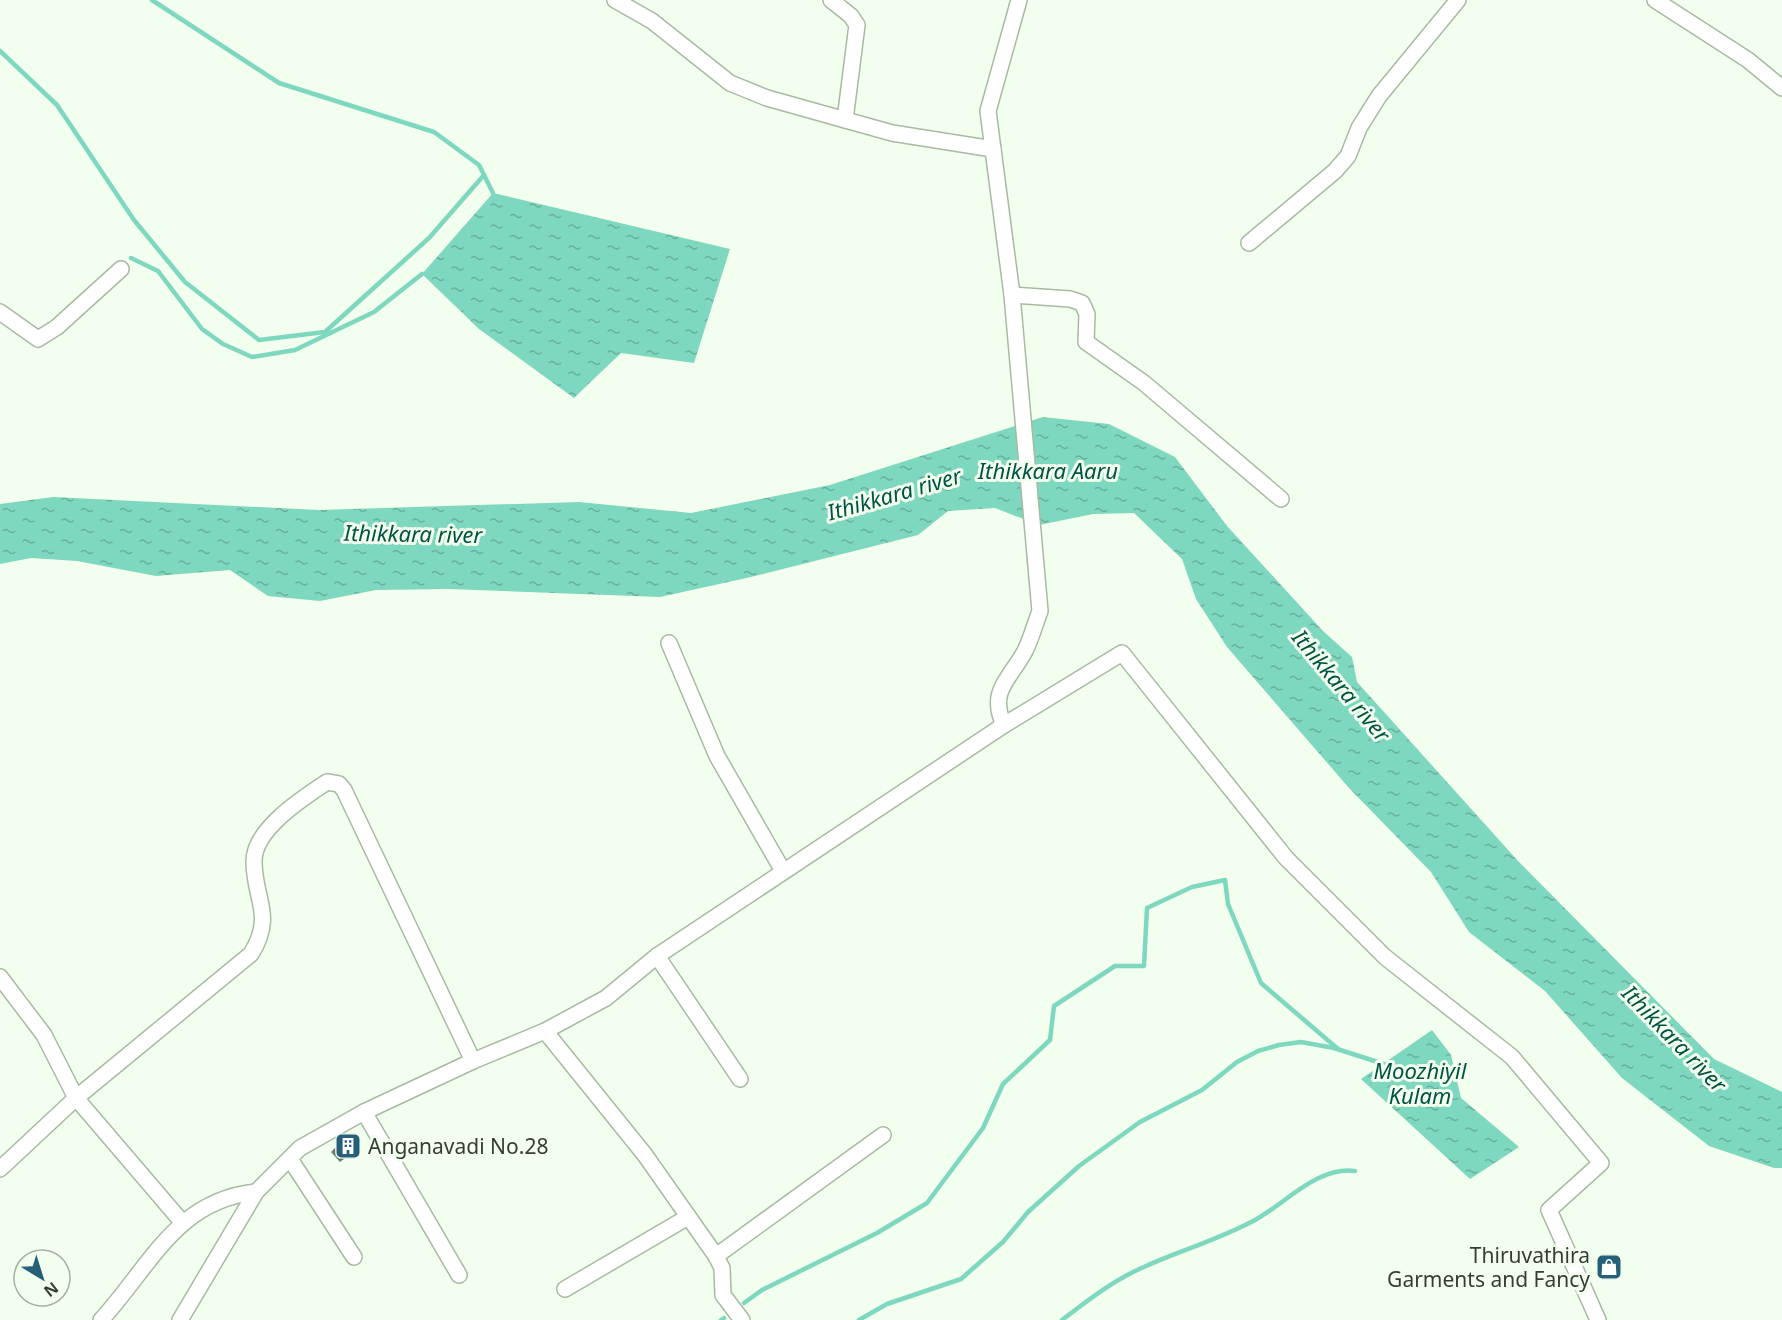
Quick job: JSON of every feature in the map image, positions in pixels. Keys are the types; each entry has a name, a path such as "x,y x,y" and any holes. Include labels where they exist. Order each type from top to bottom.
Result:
{"street":[{"path":"615,0 652,21 730,83 767,98 892,133 993,148"},
{"path":"831,0 851,16 857,25 845,120"},
{"path":"1004,725 998,712 998,693 1025,651 1040,611 1012,295 988,111 1019,0"},
{"path":"1249,243 1335,171 1348,156 1359,128 1379,96 1458,0"},
{"path":"1655,0 1748,60 1782,88"},
{"path":"0,312 38,339 57,327 121,269"},
{"path":"1012,295 1070,299 1082,303 1087,314 1084,335 1088,344 1144,383 1281,499"},
{"path":"669,643 717,756 783,871"},
{"path":"180,1320 256,1192 300,1148 364,1112 473,1061 545,1031 606,998 657,956 783,871 1004,725 1122,653 1286,858 1385,957 1512,1057 1600,1163 1549,1210 1598,1320"},
{"path":"0,1169 76,1098 251,954 262,936 264,920 254,860 259,843 271,825 327,782 339,784 344,790 473,1061"},
{"path":"657,956 740,1079"},
{"path":"0,977 44,1035 76,1098 182,1222"},
{"path":"545,1031 645,1155 716,1256 722,1268 723,1294 742,1320"},
{"path":"364,1112 459,1275"},
{"path":"716,1256 883,1135"},
{"path":"290,1159 354,1257"},
{"path":"101,1320 182,1222 226,1196 256,1192"},
{"path":"566,1289 688,1217"}],"water":[{"path":"493,193 730,249 694,363 621,353 574,398 479,329 422,274"},
{"name":"Ithikkara Aaru","path":"1043,417 1109,424 1175,457 1227,526 1323,631 1352,657 1357,682 1518,861 1714,1059 1782,1092 1782,1168 1774,1168 1709,1146 1622,1078 1545,991 1469,932 1431,872 1349,788 1227,647 1196,599 1182,559 1134,513 1093,514 1039,525 995,508 948,511 918,535 751,577 660,597 450,589 376,590 320,601 268,596 230,570 156,576 77,561 31,558 0,564 0,504 53,497 319,510 579,502 691,513 830,485"},
{"name":"Moozhiyil Kulam","path":"1432,1030 1451,1055 1461,1098 1519,1147 1470,1179 1361,1079"}],"building":[{"path":"347,1136 358,1148 340,1162 331,1152"}],"waterway":[{"path":"152,0 279,83 434,132 479,165 493,193"},
{"path":"0,51 57,105 134,220 185,282 259,340 325,332 429,238 484,175"},
{"path":"131,258 158,271 202,329 223,344 252,357 295,350 374,312 422,274"},
{"path":"744,1303 762,1290 877,1233 927,1203 983,1128 1003,1084 1050,1040 1054,1006 1115,966 1144,966 1147,908 1192,887 1225,880 1228,904 1261,983 1338,1049"},
{"path":"859,1320 887,1304 961,1279 1003,1242 1028,1212 1079,1166 1140,1122 1202,1090 1237,1062 1258,1051 1301,1042 1334,1048 1387,1065"},
{"path":"1062,1320 1123,1277 1242,1227 1267,1213 1303,1187 1328,1174 1355,1171"}],"place":[{"name":"Anganavadi No.28","path":"348,1146"},
{"name":"Thiruvathira Garments and Fancy","path":"1609,1267"}],"water label":[{"name":"Ithikkara river","path":"894,493"},
{"name":"Ithikkara river","path":"413,533"},
{"name":"Ithikkara river","path":"1342,685"},
{"name":"Ithikkara river","path":"1675,1038"}]}
